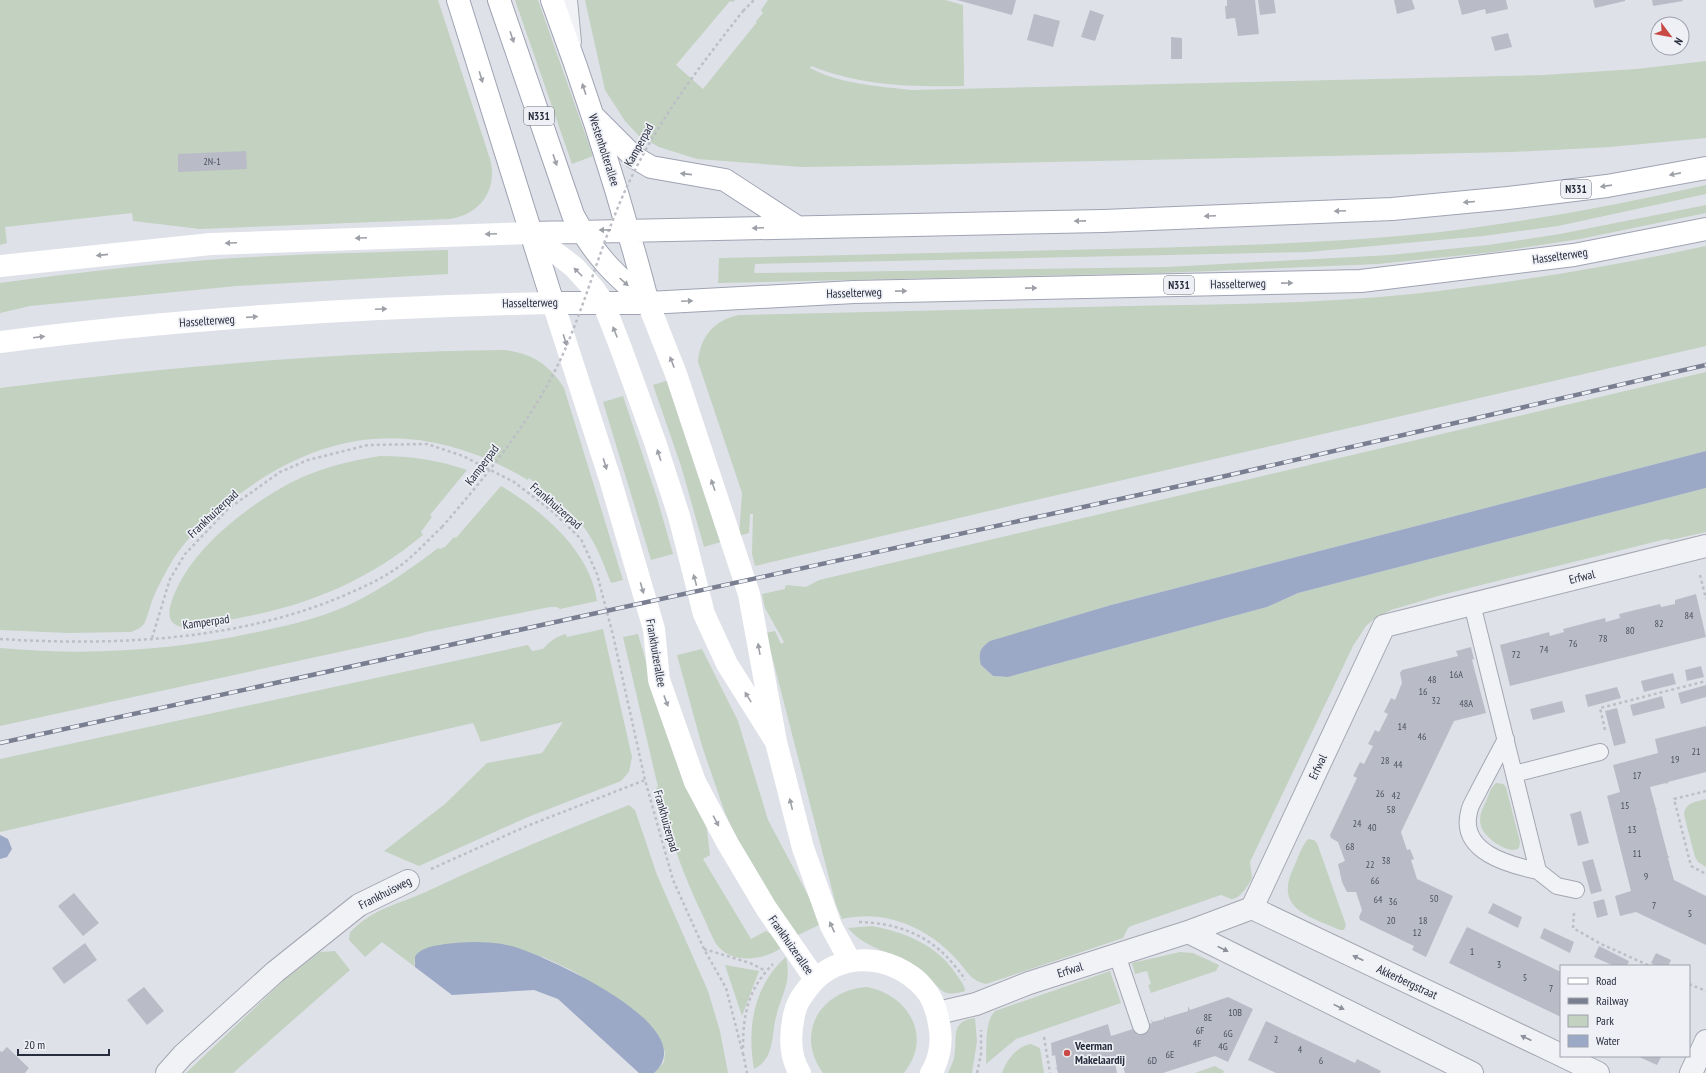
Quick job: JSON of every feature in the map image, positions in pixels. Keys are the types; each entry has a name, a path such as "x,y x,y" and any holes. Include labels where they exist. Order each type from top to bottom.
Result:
{"main road":[{"path":"458,0 553,303"},
{"name":"N331","path":"499,0 573,215 602,262 648,303"},
{"name":"Westenholterallee","path":"552,0 593,116 629,230 648,303"},
{"path":"593,116 634,157 651,167 724,180 798,226"},
{"name":"N331","path":"530,233 581,230 1104,221 1392,209 1508,198 1599,187 1706,168"},
{"name":"Hasselterweg","path":"0,342 168,323 448,305 603,302 648,303 854,292 1361,281 1574,255 1706,228"},
{"path":"0,266 211,244 530,233 574,267 594,288 603,302 658,450 679,516 704,614 727,664 776,742"},
{"name":"Frankhuizerallee","path":"553,303 610,479 654,629 659,680 695,782 728,844 766,908 815,979"},
{"path":"648,303 676,374 749,594 776,742 803,848 831,926 850,961"},
{"path":"800,1073 795,1066 789,1035 796,1004 815,979 831,968 850,961 878,961 904,970 925,988 938,1013 941,1041 934,1069 931,1073"}],"street":[{"name":"Erfwal","path":"938,1013 976,1004 1029,982 1188,932 1252,908 1384,626 1706,546"},
{"name":"Frankhuisweg","path":"167,1073 183,1056 275,972 341,919 359,905 408,881"},
{"name":"Akkerbergstraat","path":"1252,908 1560,1055"},
{"path":"1188,932 1472,1073"},
{"path":"1691,1073 1706,1041"},
{"name":"Akkerbergstraat","path":"1564,1057 1598,1073"}],"lane":[{"path":"569,0 575,62"},
{"path":"1472,604 1538,871"},
{"path":"1506,739 1469,811 1467,825 1470,836 1482,851 1514,866 1538,871 1557,886 1576,890"},
{"path":"1514,774 1600,752"},
{"path":"1117,955 1141,1026"}],"path":[{"name":"Kamperpad","path":"0,639 38,641 121,641 206,633 253,624 304,611 366,586 397,568 442,527 496,462 539,398 562,356 582,308 613,217 636,168 664,117 706,58 743,11 754,0"},
{"name":"Frankhuizerpad","path":"152,638 170,579 185,554 228,509 280,472 308,460 368,445 427,444 463,456 514,482 553,512 581,540 597,574 613,634 645,780 673,880 704,949 726,988 743,1054"},
{"path":"1600,752 1609,748 1600,708 1706,681"},
{"name":"Frankhuisweg","path":"408,881 527,826 645,780"},
{"path":"1706,791 1674,799 1691,866 1706,874"},
{"path":"1576,890 1573,928 1601,944 1648,965"},
{"path":"704,949 750,963 766,971 750,994 743,1023 743,1054 747,1073"},
{"path":"1690,984 1706,991"},
{"path":"1044,1037 1050,1073"}],"green space":[{"path":"0,0 438,0 490,159 492,170 489,190 485,198 470,212 450,219 200,229 133,221 132,213 5,227 7,243 0,245"},
{"path":"515,0 538,0 593,156 572,164"},
{"path":"585,0 735,0 733,2 730,1 676,65 703,89 757,22 756,21 763,13 761,10 768,0 945,0 963,5 964,86 886,84 849,78 811,66 810,68 834,78 846,81 872,86 911,90 1543,75 1637,69 1706,61 1706,138 1610,147 1512,152 865,166 802,167 697,159 659,147 639,136 625,121 605,90"},
{"path":"1706,185 1706,194 1558,226 1483,236 1308,252 755,264 754,273 1167,267 1390,255 1488,245 1560,234 1706,205 1706,213 1580,239 1494,252 1378,264 1163,273 718,283 719,258 1189,247 1351,240 1431,233 1535,219 1604,207"},
{"path":"1706,246 1706,346 755,566 752,554 753,514 750,514 749,533 739,536 742,493 698,362 699,353 705,337 710,331 722,321 739,315 1236,304 1342,300 1412,294 1523,280 1596,268"},
{"path":"448,250 448,274 237,286 30,306 0,313 0,283 102,270 204,260 294,255"},
{"path":"440,351 513,351 538,361 546,366 564,388 623,580 611,583 597,549 586,530 566,509 529,478 528,480 491,461 454,447 418,440 382,438 346,443 311,454 276,470 222,507 204,522 188,539 174,558 155,593 144,624 137,630 131,632 67,633 0,630 0,388 125,373 314,357"},
{"path":"1706,372 1706,451 1111,605 1055,622 981,665 993,676 1008,677 1267,607 1298,593 1706,488 1706,532 1671,540 1666,539 1445,594 1391,610 1374,619 1366,626 1353,646 1250,862 1252,878 1244,891 1238,897 1231,899 1221,895 1131,926 1128,928 1123,938 986,984 973,978 946,949 934,939 906,924 890,919 875,917 842,919 836,905 766,633 775,631 781,644 784,642 765,608 762,594 785,589 785,586 788,585 806,587 819,580"},
{"path":"669,380 724,541 704,547 681,466 653,385"},
{"path":"623,396 657,498 673,554 651,560 603,402"},
{"path":"380,456 424,459 467,470 430,515 432,517 421,532 423,535 395,556 367,573 339,588 310,599 280,609 216,622 182,627 173,623 169,614 177,587 188,569 202,551 218,534 236,519 272,493 312,473 357,460"},
{"path":"501,486 532,507 562,534 585,565 593,582 597,601 560,609 557,607 550,607 426,632 0,726 0,648 66,652 132,650 165,647 230,638 311,619 346,606 368,595 399,576 438,548 440,549 445,547 454,537 456,538"},
{"path":"603,629 632,757 629,772 621,781 528,817 419,866 384,851 445,804 487,763 542,753 563,722 481,742 473,723 0,832 0,759 528,645 532,651 543,649 553,640 562,635 566,634 567,637"},
{"path":"638,634 659,706 706,822 710,855 703,859 751,939 766,931 774,936 781,948 774,952 757,958 739,958 731,956 723,951 713,938 688,884 671,837 656,788 658,787 623,637"},
{"path":"702,649 738,721 768,820 810,899 821,924 796,936 784,919 735,835 725,813 702,746 677,655"},
{"path":"1496,783 1503,784 1506,787 1520,842 1519,848 1515,850 1497,844 1487,835 1481,826 1481,812 1490,791"},
{"path":"1706,799 1706,867 1698,862 1695,857 1684,815 1686,807 1692,803"},
{"path":"629,805 635,810 657,875 708,991 720,1031 728,1073 654,1073 664,1062 665,1052 621,1001 573,971 543,957 414,962 415,967 382,942 365,957 349,940 350,932 360,923 379,911 529,846"},
{"path":"1308,839 1314,840 1317,843 1346,925 1344,930 1340,930 1306,915 1291,902 1288,893 1289,881 1303,845"},
{"path":"872,926 897,932 921,942 932,949 950,966 963,984 965,991 952,994 944,992 928,975 913,964 864,942 848,928"},
{"path":"335,951 350,970 233,1073 186,1073 282,982 320,952"},
{"path":"1180,952 1193,953 1219,965 1216,971 1151,993 1148,985 1151,984 1147,971 1135,974 1132,963"},
{"path":"786,957 788,975 787,982 778,1009 769,1053 766,1059 754,1069 751,1038 755,1008 766,981 775,968"},
{"path":"725,965 759,971 742,1016"},
{"path":"1110,971 1121,1003 1016,1039 986,1064 986,1043 989,1022 995,1011"},
{"path":"867,987 882,992 895,999 905,1008 912,1020 916,1032 916,1046 912,1059 904,1073 823,1073 815,1058 811,1043 812,1029 817,1016 825,1005 837,996 851,990"},
{"path":"975,1018 977,1041 972,1073 948,1073 954,1058 956,1032 958,1027 961,1023"},
{"path":"1031,1044 1040,1048 1044,1073 1002,1073 1006,1064 1017,1051 1026,1045"},
{"path":"1215,1066 1224,1071 1223,1073 1195,1073"}],"water":[{"path":"1706,451 1706,488 1298,593 1267,607 1008,677 993,676 981,665 981,651 990,641 1111,605"},
{"path":"0,835 8,839 12,849 7,857 0,859"},
{"path":"473,942 505,945 532,953 557,964 616,996 641,1016 658,1035 664,1055 654,1073 639,1073 558,999 534,990 452,995 415,967 415,957 419,952 425,949 432,946 450,943"}],"building":[{"path":"957,0 1016,0 1012,15"},
{"path":"1227,0 1255,0 1259,34 1238,36 1235,18 1226,19 1225,6 1227,6"},
{"path":"1258,0 1274,0 1276,13 1260,15"},
{"path":"1394,0 1412,0 1415,9 1397,14"},
{"path":"1458,0 1506,0 1508,9 1486,14 1485,9 1462,15"},
{"path":"1593,0 1625,0 1625,1 1595,8"},
{"path":"1652,0 1682,0 1683,1 1653,6"},
{"path":"1090,10 1104,15 1095,41 1081,37"},
{"path":"1034,14 1060,21 1053,47 1027,40"},
{"path":"1508,33 1512,47 1495,51 1491,37"},
{"path":"1171,37 1182,38 1182,59 1171,59"},
{"path":"246,151 247,169 178,172 178,154"},
{"path":"1696,594 1706,637 1510,686 1500,645 1549,632 1550,636 1564,632 1563,629 1605,618 1606,622 1620,618 1619,614 1660,604 1661,607 1675,604 1675,600"},
{"path":"1471,647 1474,659 1472,660 1486,713 1454,721 1401,832 1407,850 1410,849 1414,859 1411,860 1417,879 1453,896 1426,957 1412,950 1414,946 1360,920 1359,917 1362,910 1356,892 1347,892 1342,882 1338,864 1345,861 1338,842 1331,838 1330,835 1357,778 1353,776 1360,762 1364,764 1373,746 1368,744 1375,730 1379,732 1388,714 1384,712 1391,698 1395,700 1402,683 1400,673 1402,670 1458,656 1456,651"},
{"path":"1701,666 1704,677 1687,681 1685,670"},
{"path":"1673,673 1676,684 1644,692 1641,681"},
{"path":"1706,685 1706,697 1681,704 1678,693"},
{"path":"1617,687 1621,698 1588,707 1585,695"},
{"path":"1662,696 1665,708 1633,716 1630,705"},
{"path":"1562,701 1565,712 1533,720 1530,709"},
{"path":"1617,708 1626,743 1614,746 1605,711"},
{"path":"1706,726 1706,772 1668,782 1667,785 1666,783 1650,787 1656,809 1658,808 1656,810 1668,856 1670,857 1668,858 1674,880 1706,896 1706,945 1636,912 1620,916 1615,896 1631,891 1607,796 1620,792 1613,765 1658,753 1655,739"},
{"path":"1581,811 1589,843 1578,846 1570,814"},
{"path":"1593,859 1602,891 1591,894 1582,862"},
{"path":"74,893 99,923 83,936 58,906"},
{"path":"1604,899 1608,915 1597,918 1593,902"},
{"path":"1493,903 1522,917 1518,928 1488,913"},
{"path":"1467,927 1560,972 1560,1017 1449,963"},
{"path":"1544,928 1574,942 1570,953 1540,938"},
{"path":"85,943 97,960 64,984 52,968"},
{"path":"1599,946 1629,961 1627,965 1612,965 1594,957"},
{"path":"1656,953 1671,960 1668,965 1654,965 1651,963"},
{"path":"144,987 164,1011 147,1025 127,1000"},
{"path":"1228,997 1253,1009 1228,1062 1215,1056 1163,1073 1125,1073 1120,1057 1114,1058 1117,1073 1058,1073 1057,1069 1054,1069 1057,1068 1055,1055 1052,1056 1051,1043 1108,1024 1111,1036 1152,1023 1151,1019 1153,1022 1164,1019 1164,1015 1165,1018 1188,1011 1188,1006 1190,1010"},
{"path":"1266,1021 1355,1063 1357,1059 1381,1071 1380,1073 1276,1073 1248,1060"},
{"path":"7,1047 29,1068 25,1073 0,1073 0,1051 2,1052"},
{"path":"1639,1057 1661,1057 1657,1065"}],"railway":[{"path":"0,743 1221,477 1706,365"}],"place":[{"name":"Veerman Makelaardij","path":"1067,1053"}]}
